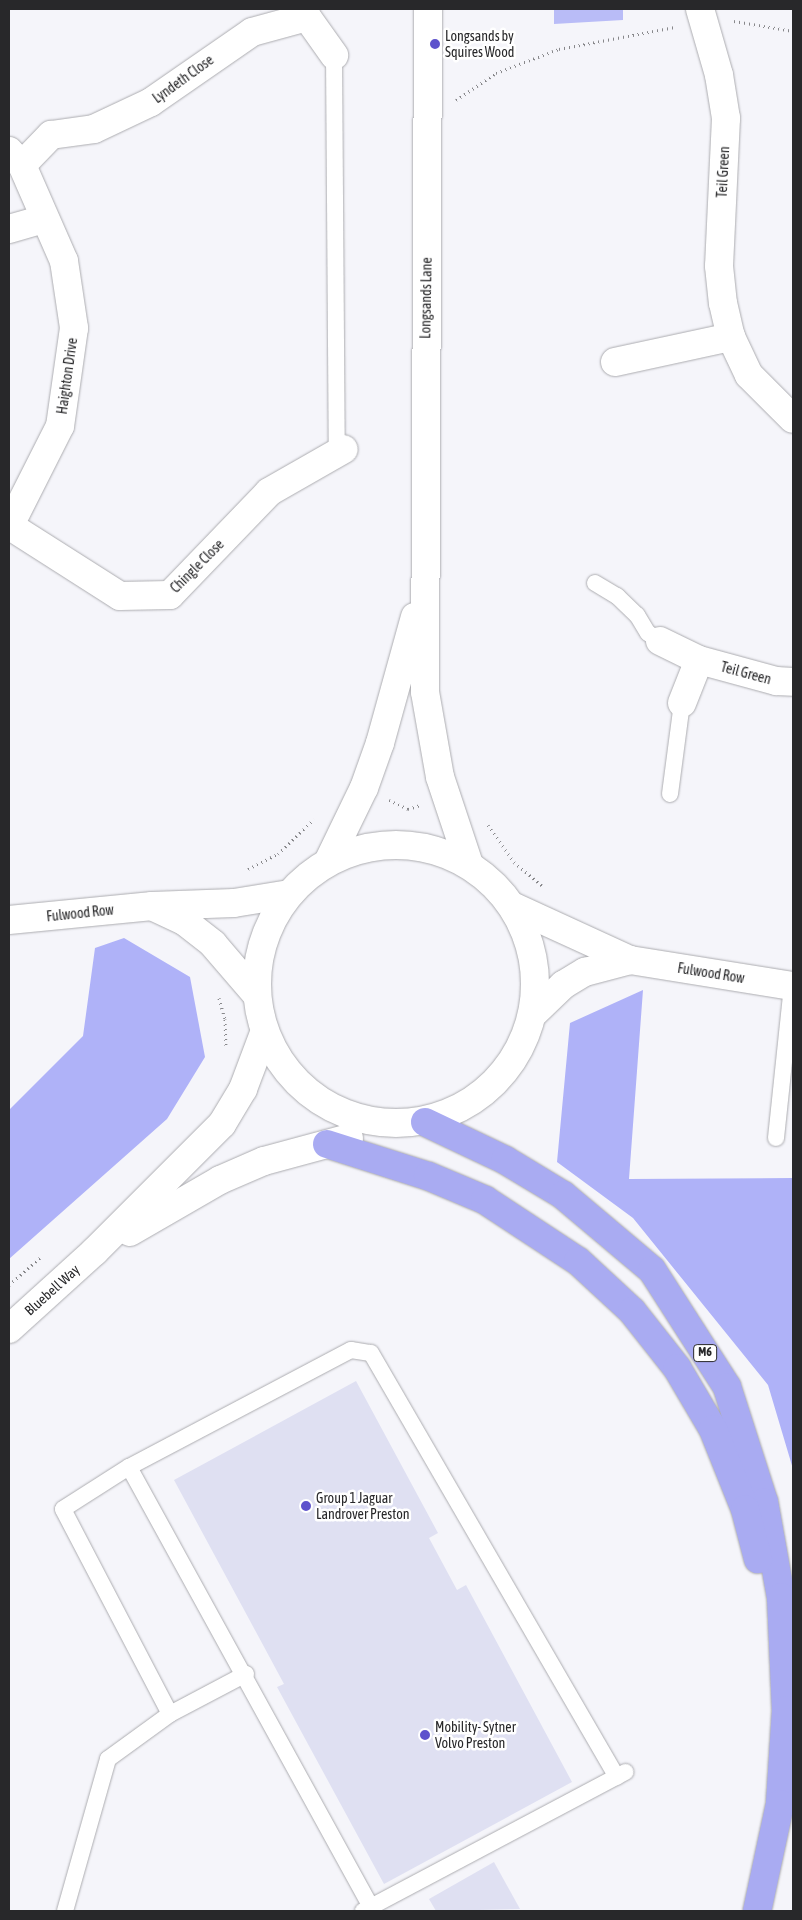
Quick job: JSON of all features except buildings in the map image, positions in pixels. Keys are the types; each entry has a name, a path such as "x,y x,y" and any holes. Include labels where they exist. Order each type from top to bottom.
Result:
{"highway":[{"name":"M6","path":"425,1122 505,1160 563,1195 652,1270 727,1387 768,1521 781,1597 786,1710 780,1804 757,1911"},
{"path":"327,1144 428,1176 485,1200 578,1261 632,1311 677,1368 713,1429 745,1509 768,1593 786,1710"}],"main road":[{"name":"Longsands Lane","path":"423,587 428,9"},
{"name":"Lyndeth Close","path":"16,158 51,135 94,129 151,102 252,32 307,17 334,55"},
{"name":"Teil Green","path":"702,17 719,74 726,118 720,266 731,337 749,375 793,419"},
{"name":"Haighton Drive","path":"9,526 60,426 74,328 64,262 16,158"},
{"path":"9,229 44,219"},
{"path":"616,362 731,337"},
{"name":"Chingle Close","path":"9,526 120,596 170,595 269,492 340,451"},
{"path":"328,862 364,788 423,587"},
{"path":"423,587 425,692 445,798 469,864"},
{"name":"Teil Green","path":"660,641 699,660 776,681 793,682"},
{"path":"682,702 699,660"},
{"path":"94,1252 220,1180 264,1161 394,1125 425,1122 463,1108 495,1084 519,1051 533,1014 536,976 529,940 512,906 493,883 469,864 435,850 398,844 362,848 328,862 289,894 270,924 258,959 256,994 264,1033 292,1077 315,1100 352,1118 394,1125"},
{"name":"Fulwood Row","path":"9,920 152,906 234,903 289,894"},
{"path":"152,906 184,921 212,944 256,994"},
{"name":"Fulwood Row","path":"512,906 630,960 793,986"},
{"name":"Fulwood Row","path":"533,1014 563,985 585,972 630,960"},
{"path":"94,1252 222,1124 242,1089 264,1033"},
{"name":"Bluebell Way","path":"9,1328 94,1252"}],"lane":[{"path":"334,55 340,451"},
{"path":"596,583 617,596 648,633 660,641"},
{"path":"670,794 682,702"},
{"path":"776,1138 793,986"},
{"path":"129,1467 246,1674 367,1909 622,1774 371,1353 351,1350 129,1467 63,1509 170,1714"},
{"path":"65,1911 108,1759 170,1714 246,1674"}],"path":[{"path":"428,86 454,101 496,73 559,49 702,17 745,20 793,31"},
{"path":"364,788 408,809 445,798"},
{"path":"234,903 236,876 278,854 303,832 319,812"},
{"path":"484,816 514,862 550,893"},
{"path":"218,995 225,1019 226,1057"},
{"path":"9,1285 46,1253"}],"shaded area":[{"path":"554,9 623,9 623,20 554,24"},
{"path":"124,938 190,977 205,1057 167,1119 9,1259 9,1110 83,1036 95,948"},
{"path":"643,990 629,1179 793,1178 793,1469 768,1385 633,1218 557,1162 570,1023"}],"place":[{"name":"Longsands by Squires Wood","path":"435,44"},
{"name":"Group 1 Jaguar Landrover Preston","path":"306,1506"},
{"name":"Mobility- Sytner Volvo Preston","path":"425,1735"}]}
